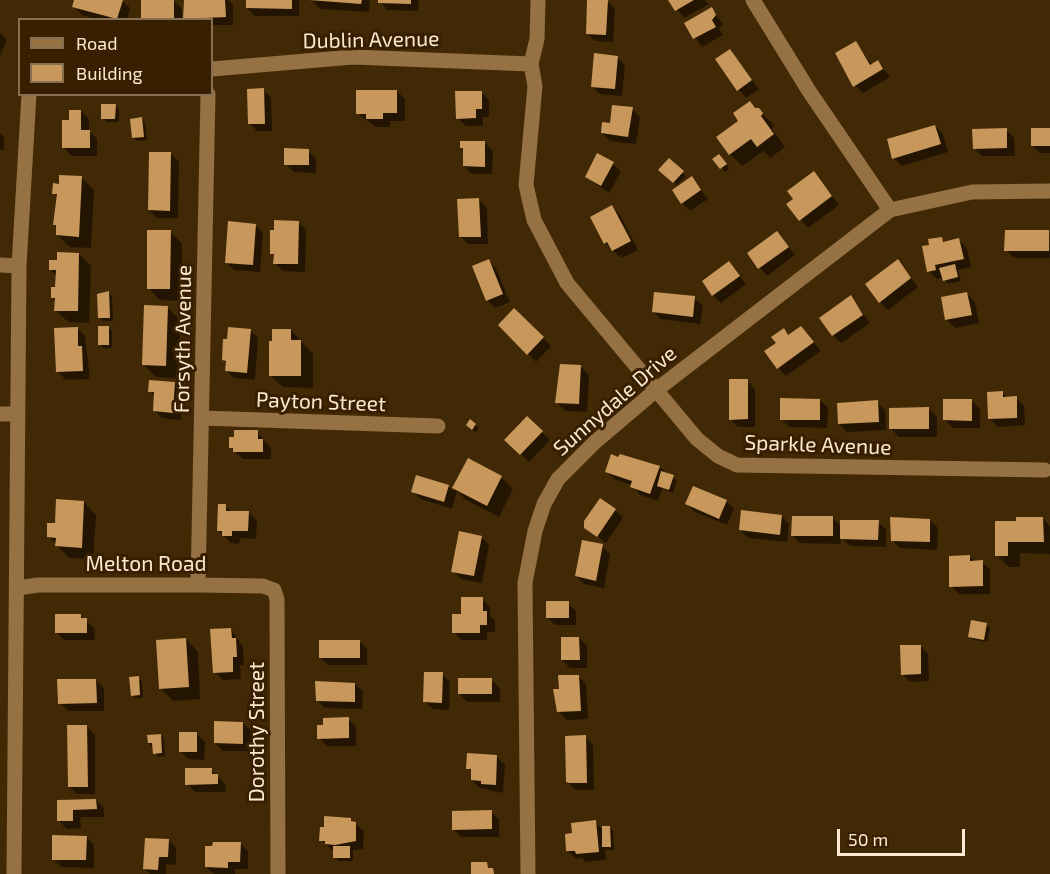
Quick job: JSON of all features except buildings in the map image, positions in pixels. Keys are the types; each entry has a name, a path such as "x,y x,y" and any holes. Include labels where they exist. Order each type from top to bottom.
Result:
{"street":[{"name":"Sparkle Avenue","path":"538,0 537,39 531,64 534,86 526,186 534,220 567,283 697,439 718,456 737,465 1045,470"},
{"path":"753,0 809,91 890,210"},
{"name":"Dublin Avenue","path":"213,69 353,57 531,64"},
{"path":"14,874 7,759 18,588 19,266 29,96"},
{"name":"Forsyth Avenue","path":"198,585 208,96"},
{"name":"Sunnydale Drive","path":"528,874 525,583 535,531 544,504 558,479 595,442 655,390 890,210 972,192 1050,191"},
{"path":"0,265 19,266"},
{"path":"0,414 18,414"},
{"name":"Payton Street","path":"202,418 438,426"},
{"name":"Melton Road","path":"18,588 39,585 198,585 263,586 274,590"},
{"name":"Dorothy Street","path":"274,590 277,599 278,874"}]}
